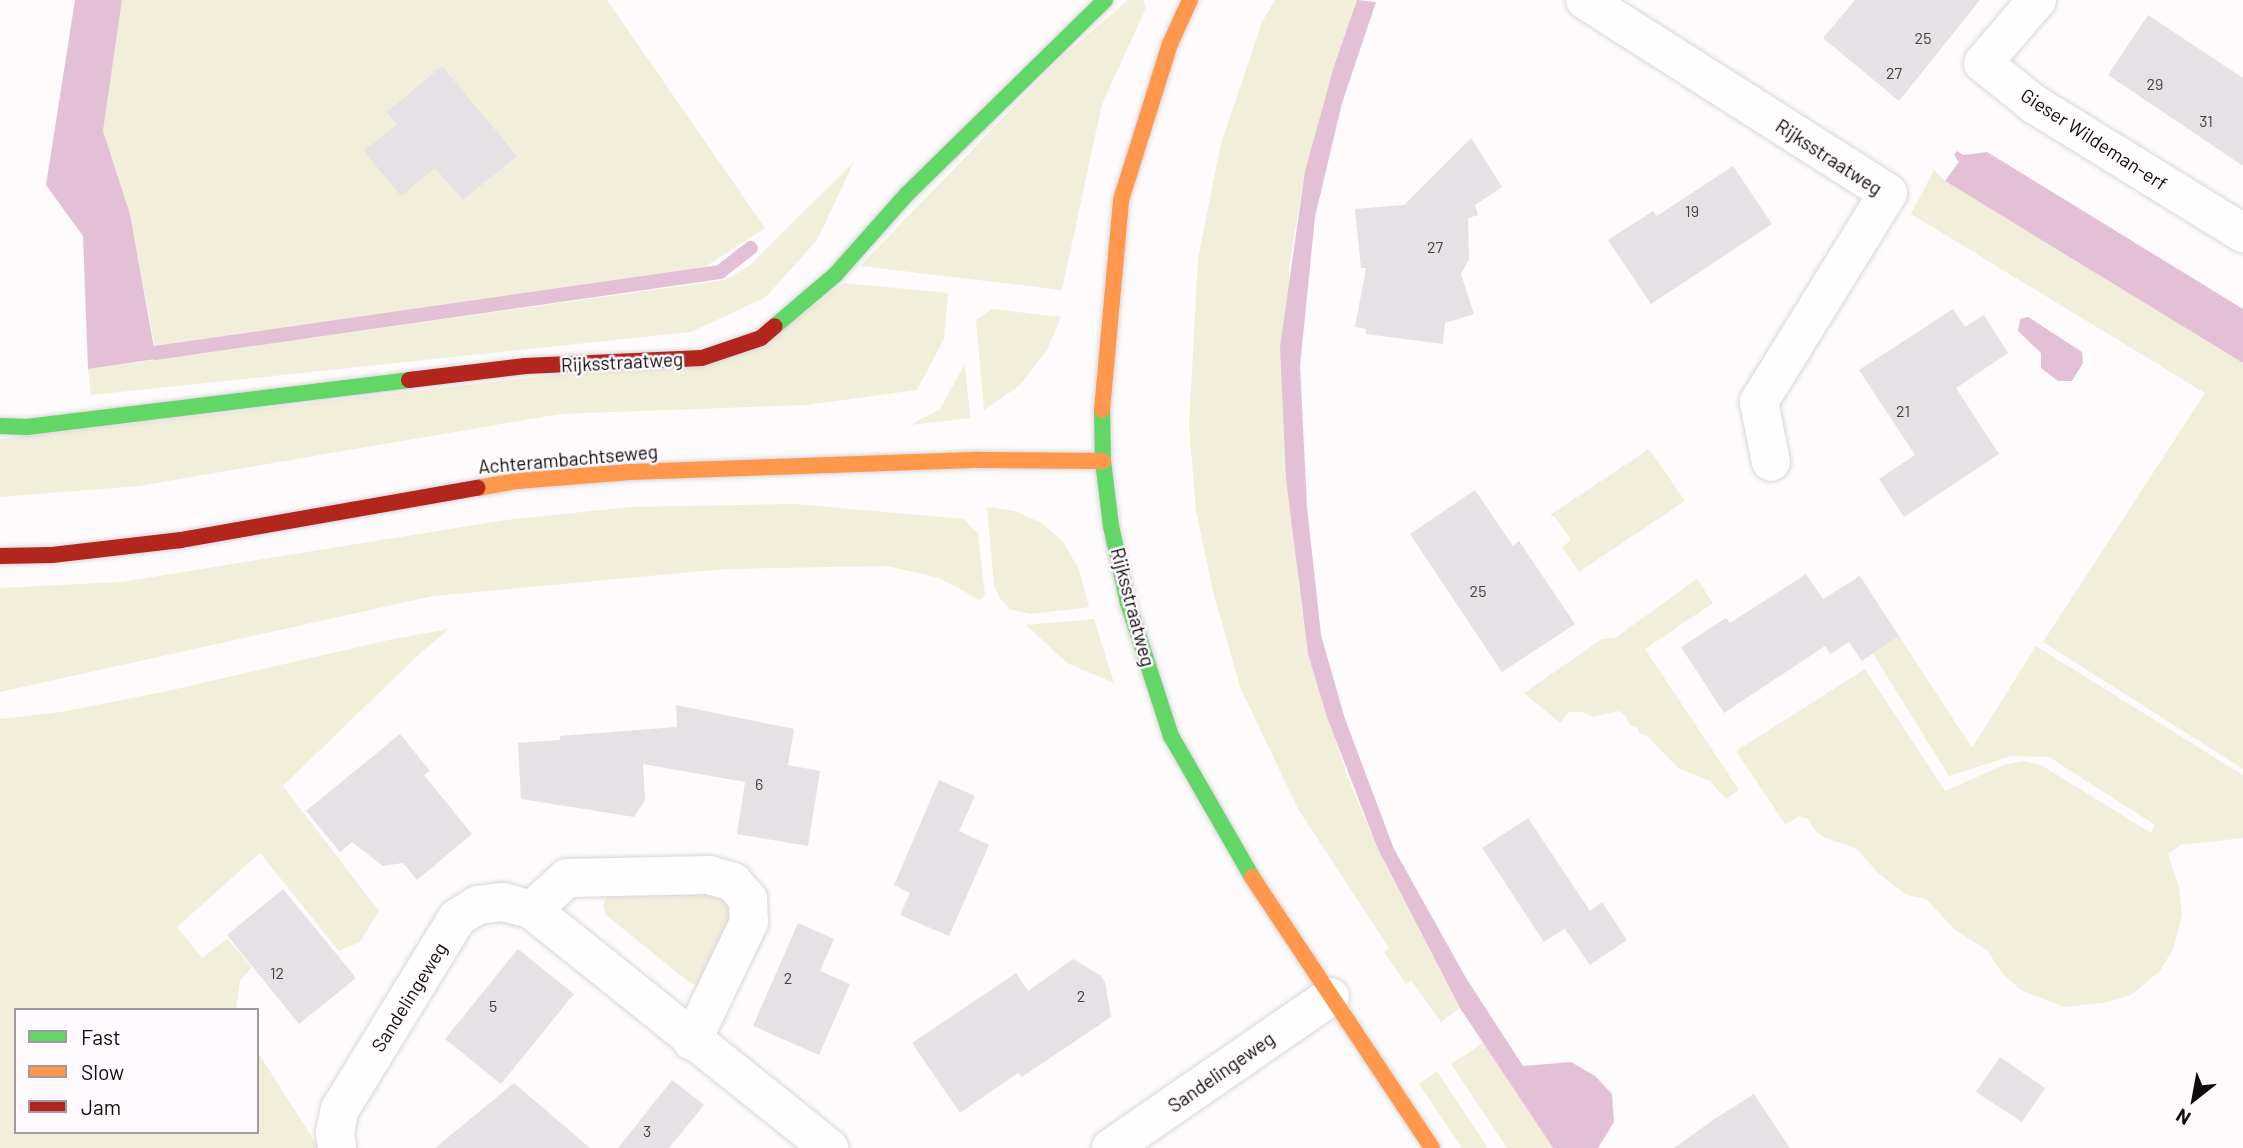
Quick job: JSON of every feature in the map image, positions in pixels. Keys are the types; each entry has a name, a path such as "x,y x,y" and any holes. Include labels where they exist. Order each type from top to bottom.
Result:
{"street":[{"name":"Rijksstraatweg","path":"0,426 41,425 525,366 702,358 761,338 835,275 907,194 1105,0"},
{"name":"Rijksstraatweg","path":"1190,0 1170,44 1121,200 1102,395 1103,461 1111,526 1128,603 1171,736 1243,863 1432,1148"},
{"name":"Rijksstraatweg","path":"1586,0 1888,193 1759,402 1771,462"},
{"name":"Gieser Wildeman-erf","path":"2037,0 1983,63 2034,104 2243,233"},
{"name":"Achterambachtseweg","path":"0,556 52,555 181,540 517,481 630,472 979,460 1103,461"},
{"path":"532,910 567,878 709,875 733,882 748,899 749,922 692,1041"},
{"name":"Sandelingeweg","path":"337,1148 335,1132 340,1109 457,918 478,905 503,902 532,910 692,1041 829,1148"},
{"name":"Sandelingeweg","path":"1111,1148 1331,997"}],"shaded area":[{"path":"75,0 122,0 103,131 130,214 156,359 88,369 83,236 46,185"},
{"path":"122,0 607,0 765,228 705,267 155,348 130,214 103,131"},
{"path":"1128,0 1143,0 1146,8 1102,104 1062,290 860,266 1063,56"},
{"path":"1275,0 1357,0 1334,66 1305,171 1289,267 1297,571 1308,654 1348,778 1377,847 1460,1008 1441,1022 1411,980 1406,984 1384,952 1389,948 1298,809 1240,687 1214,595 1196,511 1189,425 1198,259 1220,147 1262,22"},
{"path":"1357,0 1376,2 1342,103 1315,217 1300,366 1307,507 1321,635 1345,719 1394,849 1466,978 1523,1066 1571,1062 1595,1076 1612,1094 1614,1122 1598,1148 1553,1148 1460,1008 1377,847 1327,717 1308,654 1286,479 1280,347 1305,171 1334,66"},
{"path":"1957,151 1963,155 1987,152 2243,309 2243,363 1945,181 1959,162 1954,155"},
{"path":"854,162 817,240 766,297 691,332 91,395 88,369 725,280 749,266"},
{"path":"1934,170 1945,181 2243,363 2243,769 2043,642 2205,393 1911,214"},
{"path":"844,283 948,293 944,339 917,390 806,405 560,414 139,486 0,497 0,439 752,352"},
{"path":"992,309 1061,317 1047,350 1019,386 984,410 976,320"},
{"path":"2028,317 2082,352 2083,363 2072,381 2058,381 2041,368 2041,353 2018,331 2020,319"},
{"path":"965,364 970,418 910,425 940,409"},
{"path":"1649,449 1685,501 1579,572 1562,547 1571,540 1555,517 1550,515"},
{"path":"795,504 964,519 978,534 985,595 980,600 939,578 887,566 725,569 433,596 0,692 0,588 121,582 506,520 630,507"},
{"path":"987,507 1015,511 1042,523 1064,543 1079,570 1089,607 1031,614 1010,609 1000,599 994,585"},
{"path":"1697,579 1713,603 1645,649 1739,790 1726,799 1710,781 1678,768 1647,736 1630,725 1625,715 1619,711 1593,717 1582,712 1569,712 1560,723 1524,693 1602,639 1615,638"},
{"path":"1094,619 1114,683 1067,663 1026,625"},
{"path":"449,629 417,656 283,786 379,911 360,942 339,951 260,853 177,927 202,958 227,939 252,967 240,981 236,1008 14,1008 14,1134 259,1134 259,1054 319,1148 0,1148 0,719 61,712 163,692 393,639"},
{"path":"1899,636 1972,748 2036,646 2243,775 2243,838 2181,845 2168,854 2179,887 2182,915 2173,949 2160,971 2131,995 2104,1003 2064,1007 2021,990 2002,973 1987,950 1955,930 1926,899 1907,895 1878,873 1857,849 1824,837 1816,832 1808,819 1800,816 1785,824 1736,751 1865,669 1945,791 2004,765 2022,761 2041,765 2151,833 2155,825 2049,757 2011,756 1949,776 1873,654"},
{"path":"716,891 736,904 703,987 690,983 606,915 603,906 608,894"},
{"path":"1483,1043 1553,1148 1507,1148 1451,1064"},
{"path":"1437,1071 1488,1148 1462,1148 1419,1084"}],"building":[{"path":"1855,0 1980,0 1899,101 1823,38"},
{"path":"2148,15 2243,78 2243,166 2108,75"},
{"path":"442,66 517,156 463,200 435,168 401,196 364,151 397,124 387,112"},
{"path":"1471,138 1502,187 1475,205 1478,215 1468,218 1469,259 1461,274 1474,314 1445,323 1443,344 1366,334 1366,329 1355,327 1366,268 1361,268 1355,209 1404,205"},
{"path":"1733,166 1772,224 1651,304 1608,240 1653,211 1657,216"},
{"path":"1953,309 1965,327 1984,315 2008,353 1956,388 1999,454 1904,517 1879,479 1915,455 1859,370"},
{"path":"1475,490 1513,546 1519,541 1575,624 1502,672 1410,534"},
{"path":"1806,574 1823,599 1860,576 1899,636 1862,661 1849,642 1830,654 1825,646 1724,713 1681,647 1726,618 1730,623"},
{"path":"676,705 794,729 788,765 820,771 808,846 737,834 745,782 643,764 645,800 634,817 521,799 518,743 560,740 560,736 677,727"},
{"path":"400,734 430,771 424,775 472,834 417,880 403,863 383,866 352,842 340,852 306,811"},
{"path":"939,780 975,796 959,831 989,845 949,936 900,915 910,893 894,885"},
{"path":"1528,818 1590,911 1602,902 1627,940 1590,965 1565,929 1570,925 1544,942 1482,848"},
{"path":"283,889 356,978 299,1024 227,935"},
{"path":"798,923 834,939 820,971 850,984 819,1055 753,1026"},
{"path":"518,949 574,994 501,1084 445,1039"},
{"path":"1073,959 1100,975 1105,982 1111,1017 1022,1077 1018,1073 960,1113 912,1043 1016,973 1028,991"},
{"path":"2000,1057 2045,1088 2022,1122 1976,1092"},
{"path":"672,1080 704,1105 669,1148 618,1148"},
{"path":"514,1083 590,1148 435,1148"},
{"path":"1754,1094 1790,1148 1674,1148 1716,1118"}],"waterway":[{"path":"155,353 720,272 751,248"}],"traffic: fast":[{"path":"775,326 835,275 907,194 1105,0"},
{"path":"0,426 27,427 409,380"},
{"path":"1102,410 1103,461 1111,526 1128,603 1171,736 1252,877"}],"traffic: slow":[{"path":"1102,410 1121,200 1170,44 1190,0"},
{"path":"477,488 517,481 630,472 980,460 1103,461"},
{"path":"1252,877 1432,1148"}],"traffic: jam":[{"path":"409,380 525,366 702,358 761,338 775,326"},
{"path":"0,556 52,555 181,540 477,488"}]}
